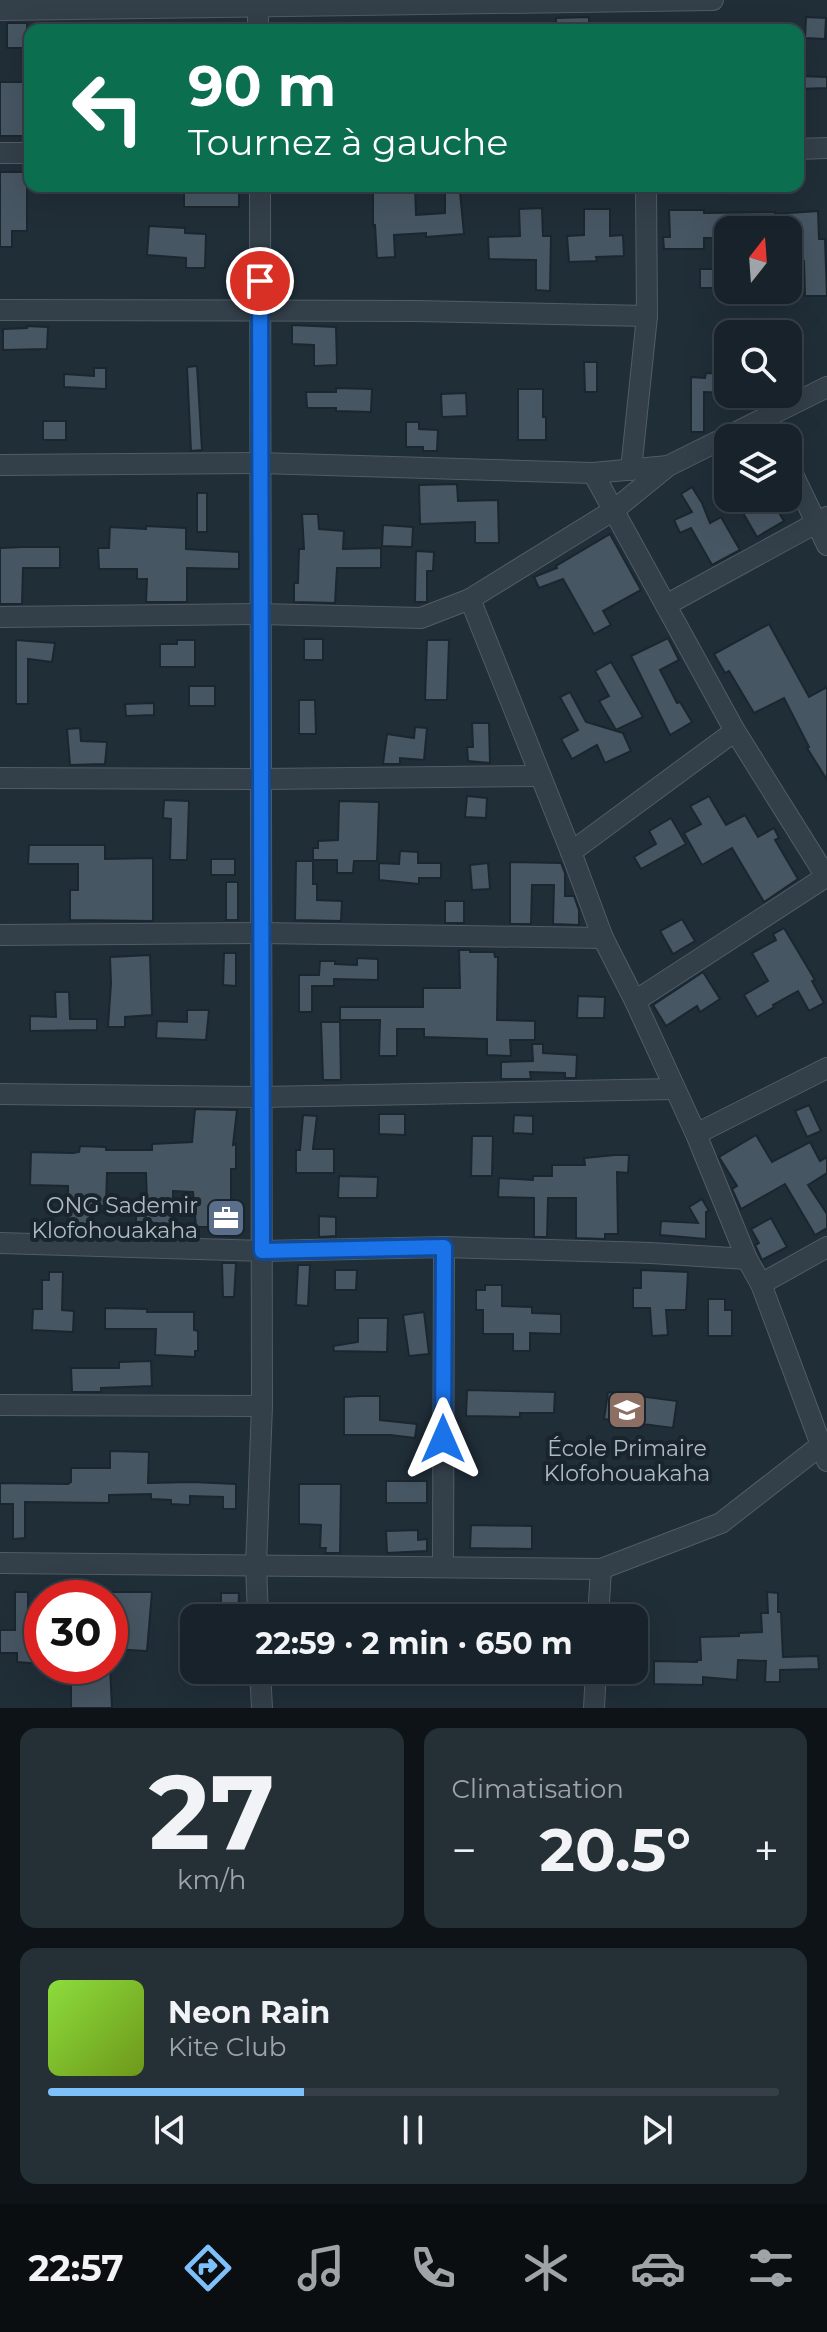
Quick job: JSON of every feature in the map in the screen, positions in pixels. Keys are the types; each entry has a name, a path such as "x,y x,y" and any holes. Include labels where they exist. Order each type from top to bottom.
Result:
{"street":[{"path":"0,10 22,5 713,0"},
{"path":"258,3 258,24"},
{"path":"804,149 827,148"},
{"path":"0,153 24,153"},
{"path":"257,1604 262,1406 260,192"},
{"path":"631,470 647,316 646,192"},
{"path":"0,310 417,311 647,316"},
{"path":"0,617 261,614 421,618 470,599 614,510 668,466 827,387"},
{"path":"767,418 770,424"},
{"path":"0,465 260,463 593,473 668,466"},
{"path":"593,473 735,731 827,877 635,1001"},
{"path":"802,488 821,520 827,545"},
{"path":"666,605 821,520"},
{"path":"0,1563 601,1569 721,1523 824,1454 761,1284 747,1259 696,1134 603,938 470,599"},
{"path":"571,852 735,731"},
{"path":"0,778 539,776"},
{"path":"0,935 261,933 603,938"},
{"path":"696,1134 827,1068"},
{"path":"0,1094 261,1097 674,1089"},
{"path":"0,1243 262,1251 444,1247 747,1259"},
{"path":"443,1566 444,1247"},
{"path":"761,1284 827,1247"},
{"path":"0,1405 262,1406"},
{"path":"599,1604 601,1569"},
{"path":"261,1684 262,1708"},
{"path":"594,1708 595,1684"}],"building":[{"path":"589,17 589,24 556,24 556,18"},
{"path":"806,17 826,18 825,39 805,38"},
{"path":"7,23 27,23 24,24 24,48 7,48"},
{"path":"804,76 827,77 827,88 804,89"},
{"path":"0,82 24,82 24,136 0,136"},
{"path":"0,172 24,172 27,231 12,231 12,247 0,247"},
{"path":"184,192 239,192 239,207 184,207"},
{"path":"373,192 415,192 416,215 445,213 445,192 460,192 464,234 426,237 426,233 394,235 395,257 377,258"},
{"path":"542,208 543,236 551,236 550,291 536,290 536,260 489,259 488,237 520,236 519,209"},
{"path":"584,209 610,209 610,236 623,235 624,256 569,262 567,236 584,235"},
{"path":"669,210 775,214 818,211 819,239 825,239 827,296 805,296 802,216 714,216 714,238 704,238 704,249 664,249 663,237 670,237"},
{"path":"149,226 185,228 185,233 206,234 205,268 186,268 186,258 147,255"},
{"path":"700,269 714,269 714,288 700,288"},
{"path":"292,325 336,327 337,365 314,366 314,345 292,344"},
{"path":"48,327 47,349 3,350 3,329"},
{"path":"584,362 597,362 597,392 585,392"},
{"path":"197,366 202,450 191,451 187,367"},
{"path":"94,368 106,368 106,389 64,387 64,374 94,376"},
{"path":"706,373 714,373 714,392 704,392 704,432 691,432 691,377 705,378"},
{"path":"336,388 372,389 371,412 307,408 306,392 336,392"},
{"path":"518,389 543,389 546,440 518,440"},
{"path":"466,393 467,416 442,417 441,394"},
{"path":"43,421 66,421 66,440 43,440"},
{"path":"406,422 419,422 419,429 438,430 437,451 406,447"},
{"path":"457,484 458,501 498,500 499,543 475,543 475,522 420,524 419,485"},
{"path":"692,487 710,523 721,517 740,550 712,565 691,528 680,533 674,520 692,512 681,494"},
{"path":"197,493 207,493 207,532 197,532"},
{"path":"742,512 779,512 784,521 757,537"},
{"path":"302,514 318,514 319,529 344,531 343,549 381,548 381,568 337,568 335,603 294,602 299,549 304,549"},
{"path":"383,525 413,527 412,547 382,546"},
{"path":"146,526 186,528 186,549 239,552 239,569 187,568 187,602 146,602 147,579 137,579 137,569 99,569 98,548 109,548 110,527 146,529"},
{"path":"610,534 641,590 603,611 611,625 594,634 563,579 539,588 534,577 557,568"},
{"path":"60,547 60,568 23,568 22,604 0,604 0,548"},
{"path":"416,551 434,552 433,571 427,571 427,602 415,602"},
{"path":"769,624 809,697 827,687 827,780 807,748 784,698 754,713 729,671 725,673 714,654"},
{"path":"668,638 679,660 660,670 677,703 680,702 692,722 670,735 631,656"},
{"path":"304,639 323,639 323,660 304,660"},
{"path":"16,640 55,643 52,662 28,659 28,704 16,704"},
{"path":"177,640 195,640 195,667 160,667 160,644 177,644"},
{"path":"427,640 449,640 447,700 425,700"},
{"path":"611,662 643,717 616,730 599,701 609,696 595,671"},
{"path":"189,686 215,686 215,706 189,706"},
{"path":"570,692 586,722 623,733 631,751 605,763 597,745 572,759 561,739 578,730 560,697"},
{"path":"299,700 315,700 316,734 299,734"},
{"path":"154,703 154,715 126,716 125,704"},
{"path":"472,723 489,723 490,763 468,761 467,747 473,747"},
{"path":"415,727 427,728 424,760 400,758 400,764 383,764 387,734 414,738"},
{"path":"80,728 81,741 107,742 105,764 70,765 67,729"},
{"path":"467,796 487,798 486,818 465,817"},
{"path":"709,796 726,825 745,815 758,837 774,828 779,838 775,840 798,879 764,902 732,848 702,865 684,833 701,824 690,806"},
{"path":"164,800 189,801 187,860 170,860 171,819 163,818"},
{"path":"339,801 379,802 377,861 354,861 353,873 337,873 337,860 313,860 313,848 318,848 318,841 338,840"},
{"path":"671,818 686,844 641,869 634,857 656,844 649,831"},
{"path":"29,845 105,845 105,859 153,858 153,921 70,920 70,890 78,890 78,864 28,864"},
{"path":"400,851 418,852 418,863 441,863 441,878 419,878 419,884 379,880 379,863 399,864"},
{"path":"211,859 235,859 235,875 211,875"},
{"path":"296,861 313,861 317,900 342,901 341,921 295,920"},
{"path":"510,862 561,863 565,873 565,896 574,896 579,910 579,925 553,924 554,885 532,885 531,924 510,924"},
{"path":"488,863 490,889 472,890 470,865"},
{"path":"226,882 238,882 238,920 226,920"},
{"path":"445,901 464,901 464,923 445,923"},
{"path":"682,919 695,941 673,954 660,931"},
{"path":"784,928 815,980 812,981 824,1003 809,1011 798,991 757,1017 744,995 768,981 752,953 776,940 773,934"},
{"path":"459,950 494,952 498,957 497,1020 535,1021 535,1040 510,1040 511,1056 487,1055 487,1039 424,1037 424,1029 397,1029 397,1056 379,1056 380,1020 340,1020 340,1007 423,1007 423,988 460,988"},
{"path":"224,953 236,953 236,986 223,985"},
{"path":"150,955 152,1015 125,1017 125,1027 108,1027 110,957"},
{"path":"357,958 378,959 378,980 334,979 334,986 312,986 312,1012 299,1012 299,975 319,975 320,961 357,965"},
{"path":"703,972 720,999 700,1012 697,1006 666,1026 653,1005"},
{"path":"55,992 69,992 70,1019 97,1019 97,1030 30,1031 30,1016 56,1017"},
{"path":"578,996 605,997 604,1018 577,1018"},
{"path":"187,1010 209,1010 206,1040 156,1038 157,1021 187,1022"},
{"path":"321,1022 340,1022 341,1080 323,1080"},
{"path":"532,1044 543,1044 543,1053 577,1055 576,1078 565,1078 565,1073 530,1072 531,1079 501,1079 501,1062 533,1061"},
{"path":"809,1105 821,1131 807,1137 795,1111"},
{"path":"195,1109 237,1110 233,1145 236,1144 236,1169 231,1169 231,1227 196,1227 193,1192 173,1191 173,1227 151,1228 152,1222 136,1222 136,1200 147,1201 146,1173 107,1173 106,1206 91,1205 92,1231 68,1229 68,1186 30,1185 31,1152 73,1153 79,1152 80,1146 106,1147 106,1150 152,1150 152,1144 192,1142"},
{"path":"379,1114 405,1114 405,1135 379,1134"},
{"path":"303,1115 317,1116 313,1149 334,1149 334,1173 296,1173 296,1150 300,1150"},
{"path":"514,1115 533,1116 533,1134 513,1133"},
{"path":"756,1135 772,1162 810,1142 820,1161 827,1157 827,1173 808,1185 827,1214 827,1228 815,1235 785,1184 741,1209 732,1189 737,1186 719,1157"},
{"path":"472,1136 493,1136 492,1176 471,1176"},
{"path":"629,1155 628,1173 617,1172 618,1234 605,1234 605,1239 576,1238 576,1198 548,1198 547,1237 534,1237 534,1198 498,1197 499,1178 533,1180 533,1176 552,1176 552,1165 585,1165 584,1158"},
{"path":"339,1176 378,1177 377,1198 338,1198"},
{"path":"702,1199 709,1211 706,1212 706,1239 660,1235 661,1221 698,1223 689,1207"},
{"path":"319,1216 336,1217 336,1236 319,1237"},
{"path":"771,1218 787,1247 762,1260 755,1245 759,1243 751,1229"},
{"path":"222,1263 236,1263 234,1297 223,1297"},
{"path":"298,1265 310,1265 308,1306 296,1305"},
{"path":"335,1270 357,1270 356,1290 335,1290"},
{"path":"641,1270 688,1272 686,1310 666,1310 668,1335 652,1336 650,1308 633,1308 633,1288 641,1288"},
{"path":"49,1272 63,1272 62,1310 74,1311 73,1332 32,1330 33,1309 42,1309 42,1280 49,1280"},
{"path":"485,1285 502,1285 502,1306 532,1307 532,1313 561,1314 561,1334 530,1333 530,1351 513,1351 513,1334 483,1334 483,1310 476,1310 476,1290 485,1290"},
{"path":"708,1299 725,1299 725,1310 732,1310 732,1336 708,1336"},
{"path":"105,1308 194,1312 194,1330 198,1331 195,1357 155,1355 156,1329 105,1329"},
{"path":"424,1312 429,1354 409,1356 403,1315"},
{"path":"358,1318 388,1318 387,1352 334,1351 333,1346 358,1342"},
{"path":"151,1361 152,1386 72,1392 71,1368 119,1368 119,1362"},
{"path":"467,1390 555,1392 554,1413 520,1413 520,1417 466,1416"},
{"path":"608,1392 677,1401 673,1428 604,1419"},
{"path":"380,1396 380,1420 417,1424 415,1438 344,1435 344,1397"},
{"path":"110,1451 149,1452 148,1483 236,1484 236,1509 223,1509 223,1497 190,1496 190,1505 151,1499 151,1494 109,1495 109,1503 25,1502 25,1538 13,1539 13,1504 0,1504 0,1483 68,1484 71,1482 71,1468 110,1468"},
{"path":"386,1481 427,1481 427,1503 386,1503"},
{"path":"299,1484 341,1484 340,1553 325,1553 326,1548 320,1548 321,1525 299,1524"},
{"path":"471,1525 532,1526 532,1549 470,1548"},
{"path":"418,1530 418,1540 427,1539 427,1551 387,1553 386,1531"},
{"path":"15,1592 24,1592 24,1663 17,1662 17,1653 0,1653 0,1630 15,1630"},
{"path":"128,1592 152,1592 147,1651 128,1650"},
{"path":"767,1592 778,1593 783,1657 818,1656 819,1669 780,1670 780,1682 765,1682 766,1661 738,1660 737,1680 703,1677 703,1685 654,1684 654,1661 701,1660 700,1637 762,1632 761,1613 768,1613"},
{"path":"221,1593 239,1593 239,1604 221,1604"},
{"path":"71,1684 111,1684 112,1708 71,1708"}],"place":[{"name":"ONG Sademir Klofohouakaha","path":"226,1218"},
{"name":"École Primaire Klofohouakaha","path":"627,1410"}],"route":[{"path":"260,281 262,1251 444,1247 443,1439"}]}
